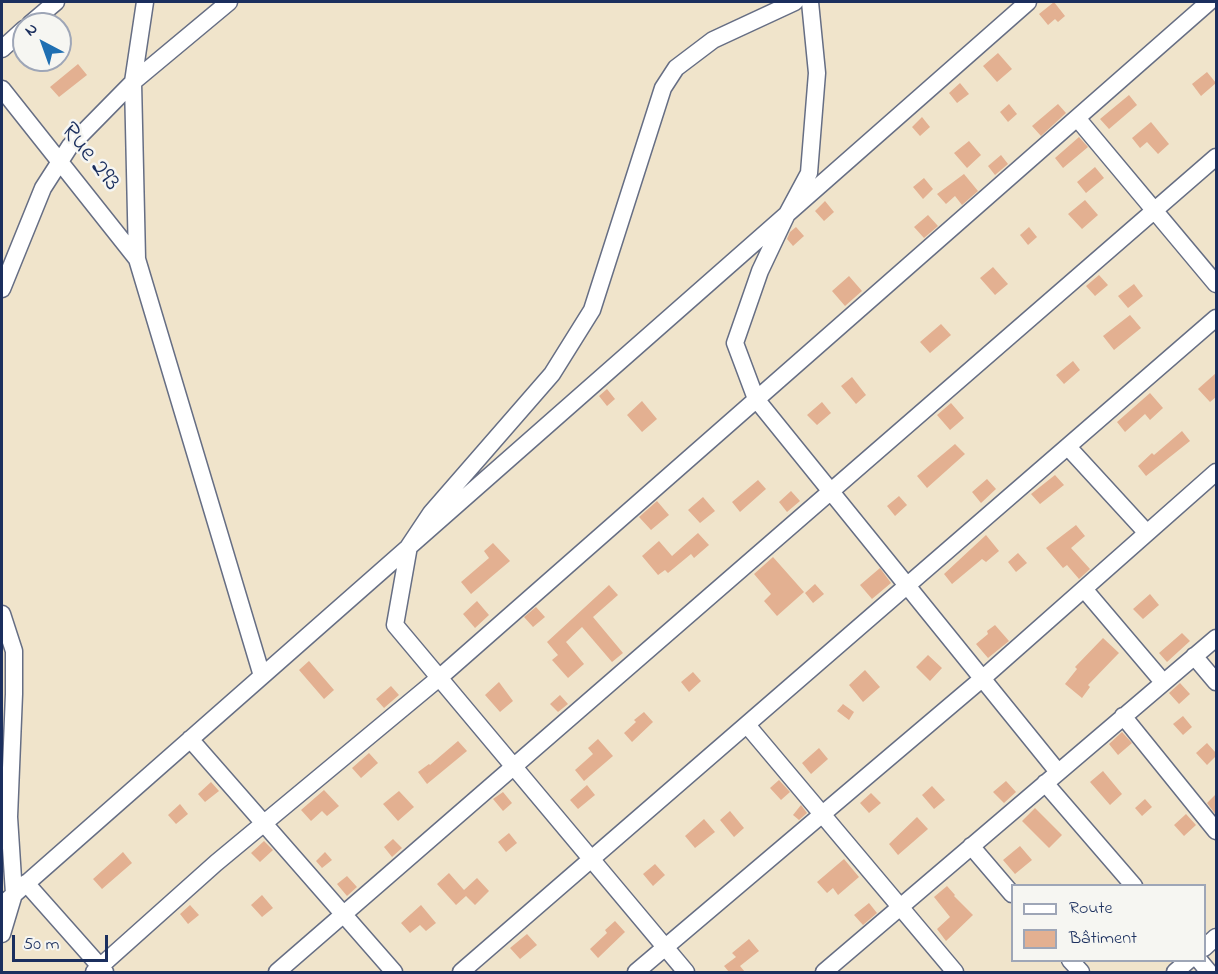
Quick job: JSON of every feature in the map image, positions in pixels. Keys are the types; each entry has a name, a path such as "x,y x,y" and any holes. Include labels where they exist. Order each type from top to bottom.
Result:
{"street":[{"path":"44,12 56,2"},
{"path":"145,2 133,82 137,259 262,676"},
{"path":"2,289 43,188 70,146 133,82 229,2"},
{"path":"686,972 395,625 409,546 431,513 552,374 592,310 663,88 676,68 713,40 795,2"},
{"path":"810,2 818,74 808,174 760,271 735,343 756,399 983,678 1052,778 1133,884"},
{"path":"14,894 1028,2"},
{"path":"14,894 100,971 216,863 439,678 1209,2"},
{"name":"Rue 293","path":"2,90 137,259"},
{"path":"1077,118 1216,284"},
{"path":"277,972 1216,157"},
{"path":"461,972 1216,318"},
{"path":"1068,447 1147,533"},
{"path":"636,972 983,678 1216,472"},
{"path":"1084,589 1163,682"},
{"path":"2,614 14,651 9,817 14,894 2,934"},
{"path":"832,970 900,907 1216,638"},
{"path":"1194,656 1216,682"},
{"path":"1123,716 1216,831"},
{"path":"747,725 955,972"},
{"path":"190,739 394,972"},
{"path":"971,846 1011,893"},
{"path":"1175,972 1188,962"}],"building":[{"path":"1054,2 1065,16 1058,22 1055,19 1048,25 1039,14"},
{"path":"998,53 1012,69 997,82 983,66"},
{"path":"78,64 87,75 59,97 50,87 68,72 72,72 72,69"},
{"path":"1207,72 1216,83 1201,96 1192,84"},
{"path":"960,83 969,94 957,103 949,93"},
{"path":"1129,95 1137,105 1109,129 1100,119"},
{"path":"1009,104 1017,114 1008,122 1000,112"},
{"path":"1058,104 1066,113 1041,136 1032,126"},
{"path":"922,117 930,127 920,136 912,127"},
{"path":"1151,122 1169,144 1158,154 1147,142 1140,148 1132,138"},
{"path":"1079,137 1088,147 1063,168 1055,158"},
{"path":"969,141 981,155 967,168 954,153"},
{"path":"1001,155 1008,164 995,175 988,166"},
{"path":"1095,167 1104,178 1086,193 1077,182"},
{"path":"964,174 978,191 962,205 955,196 946,204 937,194"},
{"path":"924,178 933,189 923,199 913,187"},
{"path":"1085,200 1098,215 1082,229 1068,214"},
{"path":"825,201 834,212 824,221 815,211"},
{"path":"928,215 938,226 924,238 914,227"},
{"path":"796,227 804,236 793,246 787,239"},
{"path":"1029,227 1037,237 1028,245 1020,235"},
{"path":"993,267 1008,284 995,295 980,278"},
{"path":"1099,275 1108,285 1095,296 1086,286"},
{"path":"849,276 862,291 845,306 832,291"},
{"path":"1134,284 1143,296 1128,308 1118,296"},
{"path":"1130,315 1141,328 1114,350 1103,336"},
{"path":"941,324 951,335 930,353 920,342"},
{"path":"1073,361 1080,370 1064,384 1056,375"},
{"path":"1216,373 1216,397 1210,402 1198,389"},
{"path":"852,377 866,395 856,404 841,386"},
{"path":"607,389 615,399 607,406 599,396"},
{"path":"1150,393 1163,408 1150,420 1145,414 1125,432 1117,422"},
{"path":"642,401 657,419 642,432 627,415"},
{"path":"822,402 831,413 817,425 807,415"},
{"path":"951,403 964,418 950,430 937,415"},
{"path":"1182,431 1190,441 1146,476 1138,466"},
{"path":"955,444 965,454 927,488 917,476"},
{"path":"1055,475 1064,485 1040,504 1031,494"},
{"path":"987,479 996,489 981,503 972,492"},
{"path":"758,480 766,489 740,512 732,502"},
{"path":"791,491 800,501 787,512 779,502"},
{"path":"899,496 907,505 895,516 887,506"},
{"path":"703,497 715,511 700,523 688,510"},
{"path":"657,501 669,515 651,530 639,517"},
{"path":"1076,525 1085,536 1071,548 1090,569 1079,579 1067,565 1063,568 1046,548"},
{"path":"698,533 709,545 694,558 691,554 668,573 665,570 658,575 642,556 659,541 672,556"},
{"path":"986,535 999,551 986,562 982,559 952,584 944,574"},
{"path":"493,543 510,561 471,594 461,582 489,558 484,551"},
{"path":"1018,553 1027,563 1016,572 1008,562"},
{"path":"773,557 804,592 777,616 764,601 771,594 754,574"},
{"path":"880,568 891,583 872,599 860,585"},
{"path":"815,584 824,594 813,603 805,593"},
{"path":"609,585 618,595 593,617 623,653 612,662 582,627 566,642 584,664 568,678 552,660 558,655 547,642"},
{"path":"1150,594 1159,605 1143,619 1133,609"},
{"path":"477,601 489,615 475,628 463,614"},
{"path":"536,607 545,617 533,627 524,617"},
{"path":"995,625 1009,641 988,658 976,644"},
{"path":"1182,633 1190,641 1167,662 1159,653"},
{"path":"1103,638 1119,653 1088,685 1090,687 1082,698 1065,684 1077,669 1075,667"},
{"path":"928,655 942,668 930,681 916,667"},
{"path":"309,661 334,690 324,699 299,670"},
{"path":"865,670 880,687 863,702 849,685"},
{"path":"693,672 701,681 689,692 681,682"},
{"path":"499,682 513,701 500,712 485,695"},
{"path":"1180,683 1190,694 1179,704 1169,693"},
{"path":"391,686 399,695 384,708 376,699"},
{"path":"560,695 568,704 558,712 550,704"},
{"path":"843,704 854,712 849,720 837,711"},
{"path":"644,712 653,722 632,742 624,733"},
{"path":"1183,716 1192,727 1183,735 1173,724"},
{"path":"1122,732 1132,743 1118,755 1109,744"},
{"path":"598,739 613,756 584,781 575,770 593,754 588,748"},
{"path":"458,741 467,751 427,784 418,772 430,765"},
{"path":"1207,743 1216,756 1207,765 1196,753"},
{"path":"819,748 828,759 811,774 802,763"},
{"path":"369,753 378,763 361,778 352,768"},
{"path":"1103,771 1122,794 1110,805 1090,782"},
{"path":"779,780 790,792 781,800 770,788"},
{"path":"1006,781 1016,792 1004,803 993,792"},
{"path":"211,782 219,791 205,802 198,794"},
{"path":"587,785 595,795 578,809 570,800"},
{"path":"932,786 945,800 934,809 922,795"},
{"path":"324,790 339,806 327,816 322,811 311,821 301,810"},
{"path":"399,791 414,807 398,821 383,804"},
{"path":"503,792 512,803 503,811 493,799"},
{"path":"871,793 881,803 869,813 860,803"},
{"path":"1216,794 1216,815 1207,803"},
{"path":"1145,799 1152,807 1142,816 1135,808"},
{"path":"180,804 188,814 176,824 168,815"},
{"path":"801,805 807,813 799,820 793,815"},
{"path":"1035,808 1062,835 1049,848 1022,821"},
{"path":"730,811 744,828 734,837 720,820"},
{"path":"1186,814 1196,825 1184,836 1174,825"},
{"path":"917,817 928,829 898,855 889,844"},
{"path":"704,819 715,832 695,848 685,836"},
{"path":"509,833 517,843 506,852 498,842"},
{"path":"393,839 402,848 392,857 384,847"},
{"path":"264,841 273,850 260,862 251,853"},
{"path":"1020,846 1032,860 1015,874 1003,860"},
{"path":"123,852 132,863 102,889 93,879"},
{"path":"325,852 332,860 322,868 316,861"},
{"path":"844,859 859,877 838,895 833,888 827,893 817,882"},
{"path":"655,864 665,875 653,886 643,874"},
{"path":"449,873 464,890 477,878 489,891 475,905 466,896 456,905 437,884"},
{"path":"347,876 357,887 347,896 337,884"},
{"path":"947,886 973,915 946,941 937,929 950,917 934,897"},
{"path":"262,895 273,908 262,917 251,905"},
{"path":"869,903 877,913 863,925 854,915"},
{"path":"190,905 199,915 188,924 180,914"},
{"path":"421,905 436,923 426,931 420,925 410,933 401,923"},
{"path":"615,921 625,932 598,958 590,949 607,933 605,930"},
{"path":"527,934 537,945 520,959 510,948"},
{"path":"749,939 759,951 740,966 745,972 729,972 724,966 736,957 732,953"}]}
